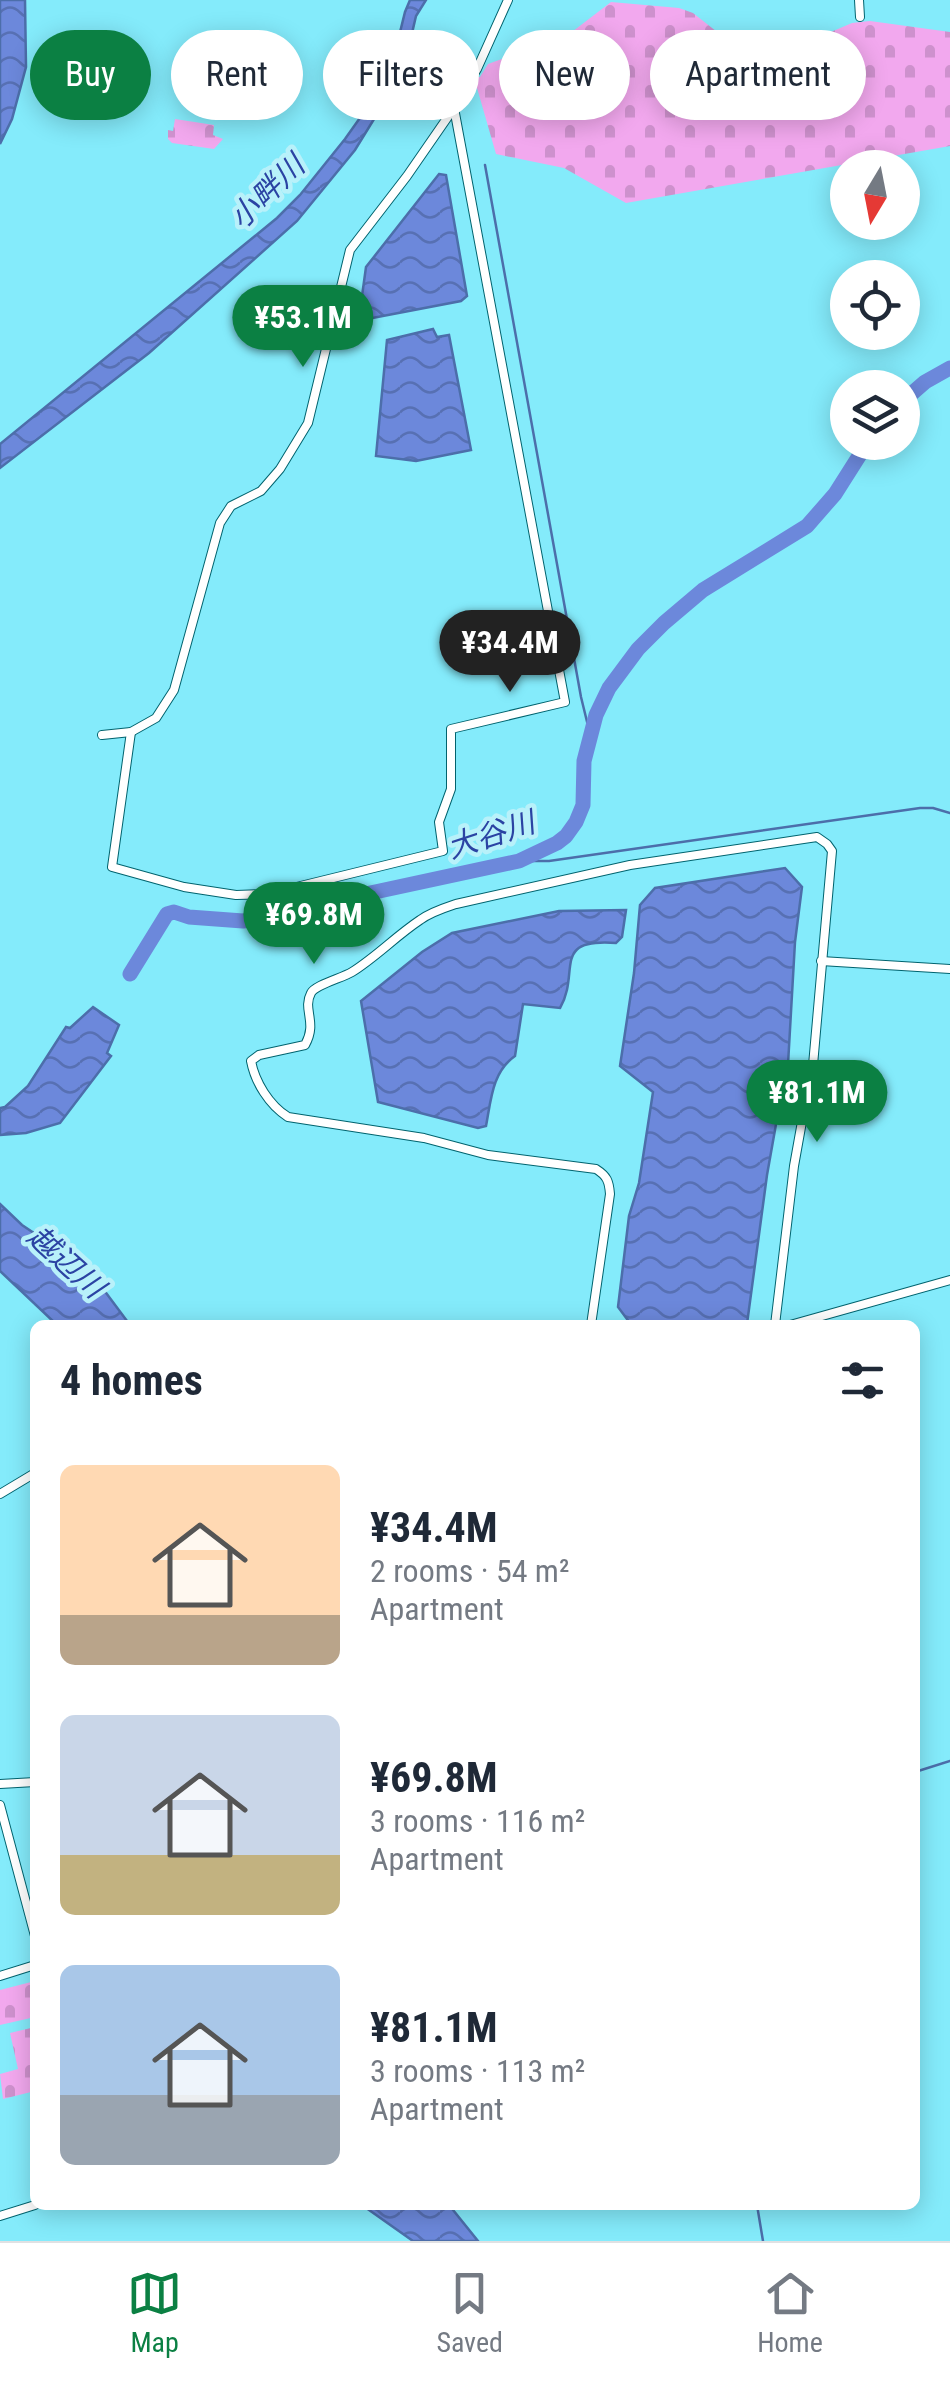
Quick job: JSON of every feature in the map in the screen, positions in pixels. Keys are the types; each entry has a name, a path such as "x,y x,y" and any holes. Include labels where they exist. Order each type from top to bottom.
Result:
{"street":[{"path":"479,65 508,0"},
{"path":"858,0 860,17"},
{"path":"102,734 131,732 156,718 174,690 220,523 231,506 261,492 308,422 350,250 446,120"},
{"path":"131,732 112,867 184,887 236,895 268,894 444,852 439,822 451,790 451,728 565,702 456,120"},
{"path":"593,1320 610,1194 602,1173 596,1169 477,1153 424,1138 288,1117 268,1098 251,1060 305,1046 312,1023 308,1010 310,995 318,986 357,969 422,918 456,904 630,866 817,837 832,851 810,1099 794,1166 776,1320"},
{"path":"821,961 950,970"},
{"path":"808,1320 950,1280"},
{"path":"0,1494 30,1477"},
{"path":"0,1784 30,1782"},
{"path":"0,1805 30,1917"},
{"path":"0,1976 30,1967"},
{"path":"0,2216 30,2207"}],"green space":[{"path":"611,2 679,8 693,13 715,30 650,30 650,120 866,120 866,30 836,30 870,21 950,32 950,146 920,151 830,150 830,167 626,203 564,168 496,154 479,95 479,77 488,64 499,60 499,120 630,120 630,30 575,30"},
{"path":"175,120 214,125 213,135 223,139 214,149 172,143 168,130 173,131"},
{"path":"30,1982 30,2018 0,2025 0,1990"},
{"path":"30,2028 30,2092 3,2099 0,2074 18,2069 10,2033"}],"water":[{"path":"0,0 25,0 26,67 12,119 0,144"},
{"path":"410,0 426,0 413,30 401,30"},
{"path":"358,120 373,120 355,150 297,221 149,353 0,468 0,444 277,218"},
{"path":"439,174 446,175 467,296 461,301 362,320 366,267"},
{"path":"433,329 437,337 449,335 471,450 416,461 376,456 387,340"},
{"path":"785,868 802,887 787,1082 767,1175 748,1320 628,1320 618,1307 629,1216 639,1183 653,1092 620,1066 640,905 655,888"},
{"path":"626,910 622,937 616,943 582,946 575,952 560,1008 523,1004 515,1056 497,1078 486,1126 478,1128 378,1102 361,1001 422,952 452,933 559,911"},
{"path":"93,1007 119,1025 107,1053 111,1056 60,1123 26,1133 0,1135 0,1108 28,1086 66,1027 70,1028"},
{"name":"越辺川","path":"0,1204 22,1225 89,1270 126,1320 52,1320 0,1271"},
{"path":"369,2210 453,2210 478,2241 413,2241"}],"waterway":[{"path":"485,165 590,734"},
{"name":"大谷川","path":"920,386 950,368"},
{"name":"大谷川","path":"130,974 167,914 243,921 304,912 361,895 519,861 557,843 576,822 583,805 584,761 596,715 609,688 638,649 703,590 807,526 835,494 857,460"},
{"path":"519,861 549,861 920,808 950,813"},
{"path":"920,1770 950,1761"},
{"path":"758,2210 763,2241"}],"water label":[{"name":"小畔川","path":"267,192"}]}
